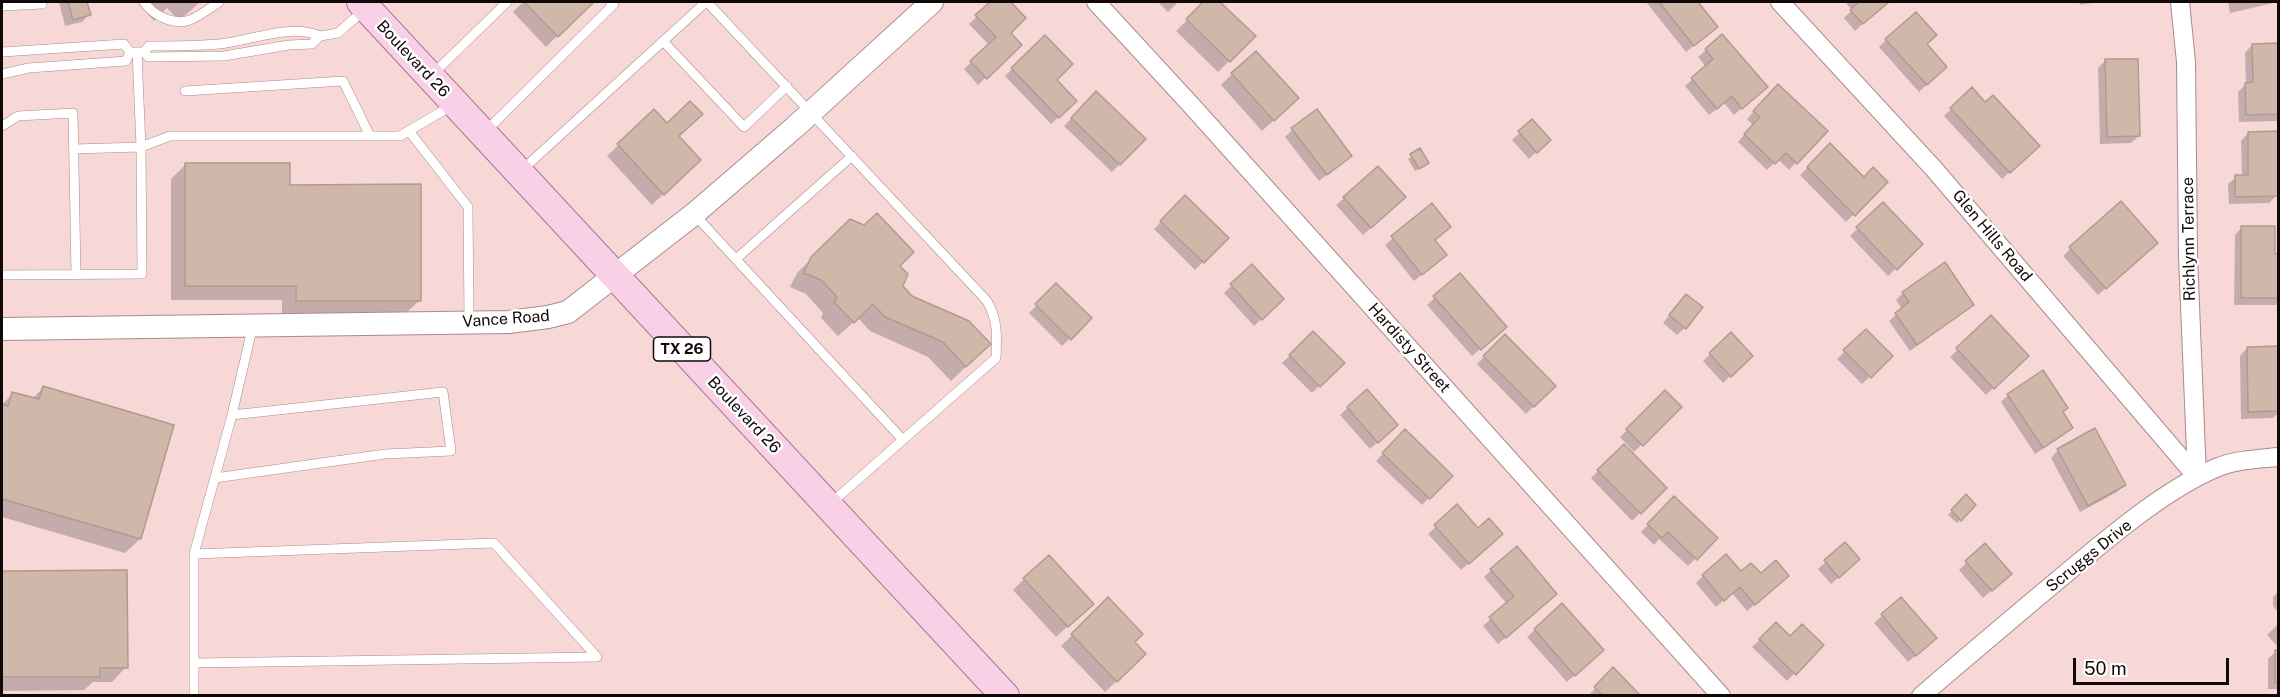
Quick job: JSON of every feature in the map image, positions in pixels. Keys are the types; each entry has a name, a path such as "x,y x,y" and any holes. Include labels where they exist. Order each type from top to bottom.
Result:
{"main road":[{"name":"Boulevard 26","path":"364,5 1005,696"}],"street":[{"name":"Vance Road","path":"2,329 509,322 568,312 694,213 932,2"},
{"name":"Hardisty Street","path":"1096,2 1207,122 1721,696"},
{"name":"Glen Hills Road","path":"1780,2 1934,169 2197,477"},
{"name":"Richlynn Terrace","path":"2181,2 2186,62 2188,256 2197,477"},
{"name":"Scruggs Drive","path":"1921,696 2089,554 2144,511 2218,466 2278,457"}],"lane":[{"path":"2,6 42,2"},
{"path":"144,2 159,16 184,21 199,15 219,2"},
{"path":"430,77 507,2"},
{"path":"483,134 614,4 612,2"},
{"path":"519,173 707,2 811,111 987,301 995,316 997,337 996,358 828,506"},
{"path":"2,74 29,68 126,62 137,52 149,46 221,44 281,32 310,32 320,36 338,33 364,5"},
{"path":"2,52 124,44 148,57 224,56 289,45 312,44 320,36"},
{"path":"663,41 744,127 787,86"},
{"path":"2,275 142,274 141,147 137,52"},
{"path":"185,91 343,81 370,136"},
{"path":"74,149 141,147 170,136 400,136 455,104"},
{"path":"2,126 18,116 73,113 76,274"},
{"path":"409,131 468,207 469,322"},
{"path":"736,259 852,156"},
{"path":"694,213 903,440"},
{"path":"194,696 194,554 232,415 253,325"},
{"path":"215,478 385,454 451,451 443,392 232,415"},
{"path":"194,554 494,543 597,657 194,663"}],"building":[{"path":"68,2 87,2 91,15 73,20"},
{"path":"524,2 594,2 558,37"},
{"path":"990,2 1011,2 1026,18 1011,33 1022,45 987,79 970,61 996,37 975,15"},
{"path":"1203,2 1220,2 1256,36 1230,62 1186,19"},
{"path":"1659,2 1698,2 1718,27 1694,46"},
{"path":"1859,2 1889,2 1863,24 1850,10"},
{"path":"1916,12 1937,35 1927,44 1947,67 1927,85 1885,39"},
{"path":"1722,34 1768,87 1742,109 1732,96 1717,109 1691,78 1713,59 1705,49"},
{"path":"1045,35 1073,64 1057,80 1077,101 1059,118 1011,68"},
{"path":"2278,43 2278,114 2246,115 2245,83 2253,82 2252,44"},
{"path":"1256,51 1299,98 1274,121 1231,73"},
{"path":"2105,59 2138,59 2140,136 2107,137"},
{"path":"1778,84 1828,131 1797,164 1786,153 1775,164 1744,134 1760,117 1753,111"},
{"path":"1972,87 1985,102 1993,95 2040,146 2010,173 1950,108"},
{"path":"1096,91 1146,139 1120,165 1071,118"},
{"path":"690,101 703,114 679,136 701,160 664,195 617,144 654,109 667,123"},
{"path":"1317,109 1352,156 1327,175 1291,128"},
{"path":"1532,119 1551,140 1537,153 1518,131"},
{"path":"2278,131 2278,196 2235,197 2235,175 2248,175 2248,132"},
{"path":"1830,143 1864,177 1873,167 1888,182 1855,216 1807,167"},
{"path":"1420,148 1429,163 1419,169 1410,154"},
{"path":"185,163 290,163 290,185 421,184 421,301 296,301 296,286 185,286"},
{"path":"1378,166 1406,197 1371,228 1343,197"},
{"path":"1185,195 1229,238 1204,263 1160,221"},
{"path":"2121,201 2158,243 2106,289 2069,247"},
{"path":"1883,202 1923,244 1897,270 1856,227"},
{"path":"1432,203 1451,227 1435,240 1447,255 1422,275 1391,236"},
{"path":"877,213 914,252 900,266 908,274 903,286 912,296 969,321 991,344 966,367 943,342 885,317 873,304 854,323 834,302 837,297 821,280 804,273 811,257 850,219 864,225"},
{"path":"2241,226 2275,226 2275,254 2278,254 2278,298 2241,298"},
{"path":"1945,262 1974,305 1917,345 1895,313 1909,302 1902,292"},
{"path":"1252,264 1284,299 1262,320 1230,284"},
{"path":"1460,273 1507,327 1481,350 1433,296"},
{"path":"1056,283 1092,318 1071,340 1035,304"},
{"path":"1686,294 1703,307 1686,329 1669,315"},
{"path":"1991,315 2029,356 1994,389 1956,348"},
{"path":"1866,329 1893,356 1871,378 1843,350"},
{"path":"1313,331 1345,363 1320,387 1289,355"},
{"path":"1731,332 1753,356 1731,377 1709,353"},
{"path":"1505,334 1556,386 1534,407 1483,356"},
{"path":"2278,346 2278,411 2248,412 2247,347"},
{"path":"2043,370 2068,408 2063,412 2073,428 2043,448 2007,394"},
{"path":"43,386 174,425 141,539 2,499 2,404 8,406 12,392 39,399"},
{"path":"1367,389 1398,425 1378,443 1347,407"},
{"path":"1665,390 1682,407 1643,446 1626,429"},
{"path":"2095,428 2126,485 2088,506 2057,449"},
{"path":"1405,429 1453,476 1430,499 1382,453"},
{"path":"1624,444 1667,488 1641,514 1597,470"},
{"path":"1966,494 1976,505 1961,521 1951,510"},
{"path":"1674,496 1718,538 1697,560 1668,532 1662,538 1647,524"},
{"path":"1457,504 1478,528 1489,518 1503,534 1469,564 1434,525"},
{"path":"1845,542 1860,559 1839,578 1824,560"},
{"path":"1985,543 2012,574 1992,591 1965,561"},
{"path":"1517,546 1557,594 1506,638 1489,617 1514,596 1490,569"},
{"path":"1726,554 1741,571 1751,563 1761,573 1776,560 1789,576 1755,605 1740,587 1724,601 1702,575"},
{"path":"1049,555 1094,604 1068,627 1023,578"},
{"path":"127,570 128,668 100,668 100,677 2,677 2,571"},
{"path":"1108,597 1143,634 1135,642 1146,654 1117,682 1071,634"},
{"path":"1901,597 1937,638 1916,656 1881,614"},
{"path":"1562,603 1604,650 1575,676 1534,629"},
{"path":"1776,622 1790,636 1802,624 1824,645 1796,675 1759,639"},
{"path":"2275,650 2278,650 2278,683 2275,683"},
{"path":"1613,667 1641,696 1603,696 1594,687"}]}
